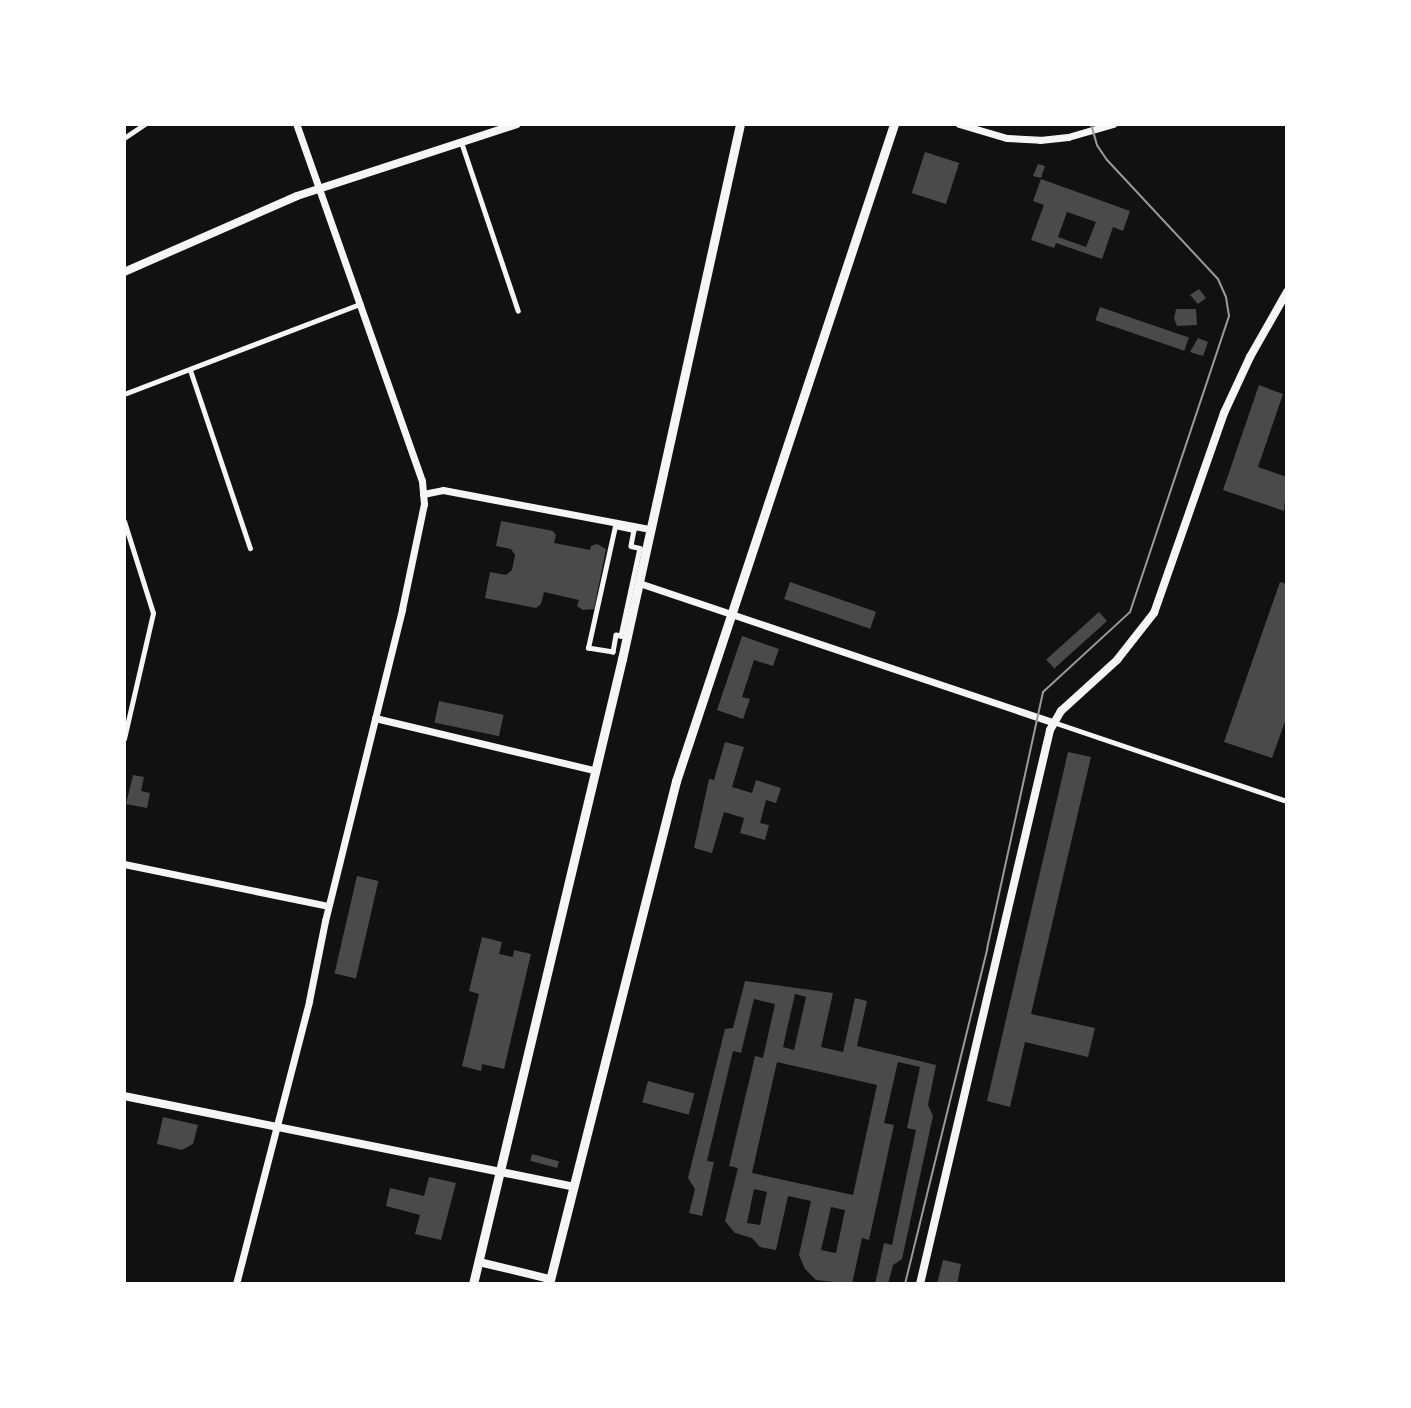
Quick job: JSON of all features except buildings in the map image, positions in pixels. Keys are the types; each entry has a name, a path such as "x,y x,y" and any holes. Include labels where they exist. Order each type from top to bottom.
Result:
{"main road":[{"path":"124,272 320,189 517,124"},
{"path":"473,1284 639,583 740,124"},
{"path":"479,1262 550,1281 676,781 729,614 873,194 894,124"},
{"path":"920,1284 1045,748 1054,722 1067,704 1117,660 1154,613 1224,413 1250,357 1287,292"},
{"path":"124,1096 276,1124 572,1186"}],"street":[{"path":"124,138 145,124"},
{"path":"236,1284 309,1001 328,906 422,521 422,481 296,124"},
{"path":"959,124 1007,138 1040,140 1068,137 1113,124"},
{"path":"461,142 518,311"},
{"path":"124,394 360,304"},
{"path":"190,370 250,548"},
{"path":"423,494 443,489 650,529"},
{"path":"124,522 153,613 124,739"},
{"path":"612,528 634,530 631,546 640,548 621,636 616,635 613,652 588,648 612,528"},
{"path":"639,583 1287,800"},
{"path":"376,718 594,770"},
{"path":"124,864 328,906"}],"tram line":[{"path":"905,1284 987,949 1043,692 1130,612 1229,316 1226,297 1218,279 1107,160 1097,145 1091,124"}]}
